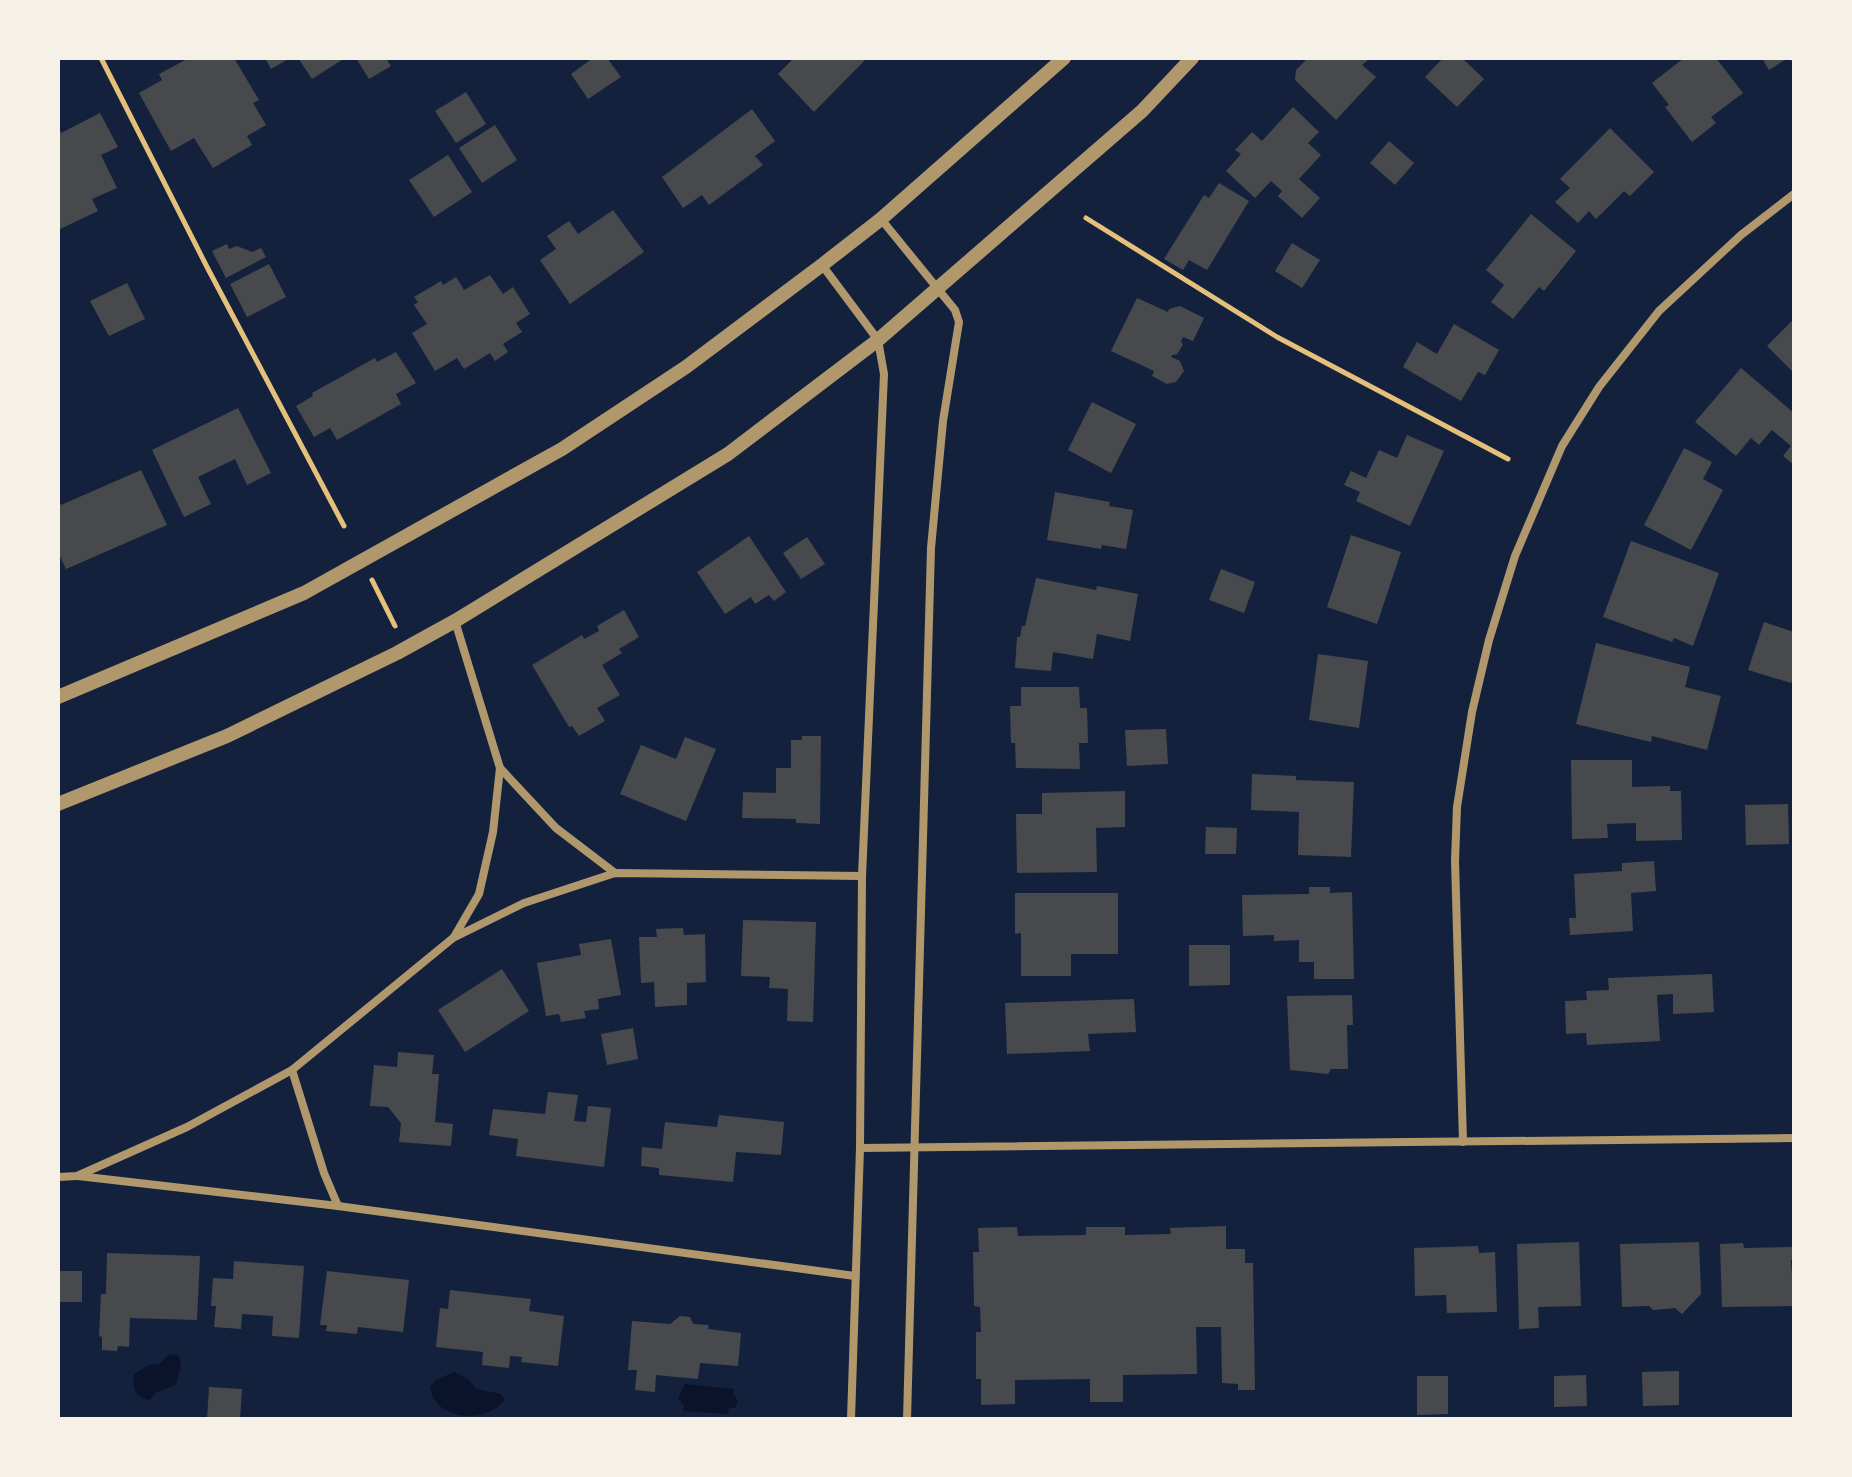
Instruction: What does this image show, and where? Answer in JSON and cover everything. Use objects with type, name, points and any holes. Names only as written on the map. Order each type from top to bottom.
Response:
[{"type":"street","points":[[58,697],[304,593],[562,449],[686,367],[822,265],[881,219],[1064,58]]},
{"type":"street","points":[[58,804],[227,736],[397,653],[455,621],[728,454],[878,340],[1142,111],[1192,58]]},
{"type":"street","points":[[1463,1142],[1455,861],[1457,807],[1472,712],[1515,556],[1562,446],[1599,387],[1659,311],[1741,235],[1794,194]]},
{"type":"street","points":[[881,219],[955,310],[959,322],[943,421],[931,548],[907,1419]]},
{"type":"street","points":[[822,265],[878,340],[884,374],[862,876],[860,1148],[851,1419]]},
{"type":"street","points":[[453,938],[479,894],[493,832],[500,768],[455,621]]},
{"type":"street","points":[[500,768],[556,828],[615,873]]},
{"type":"street","points":[[77,1176],[187,1127],[292,1070],[453,938],[524,903],[615,873],[862,876]]},
{"type":"street","points":[[292,1070],[324,1173],[338,1206]]},
{"type":"street","points":[[860,1148],[1794,1138]]},
{"type":"street","points":[[58,1177],[77,1176],[338,1206],[855,1276]]},
{"type":"path","points":[[101,58],[344,526]]},
{"type":"path","points":[[1086,218],[1277,337],[1508,459]]},
{"type":"path","points":[[370,576],[395,626]]},
{"type":"water","points":[[170,1354],[179,1356],[181,1364],[176,1385],[155,1393],[150,1400],[141,1397],[134,1388],[134,1374],[149,1365],[159,1364]]},
{"type":"water","points":[[454,1372],[469,1380],[476,1389],[501,1394],[505,1399],[487,1413],[463,1416],[451,1413],[441,1407],[430,1387],[436,1380]]},
{"type":"water","points":[[685,1384],[734,1389],[733,1394],[738,1401],[735,1408],[729,1408],[728,1414],[683,1411],[684,1406],[678,1398]]},
{"type":"building","points":[[189,58],[234,58],[259,100],[253,103],[266,125],[247,136],[252,145],[213,168],[194,138],[171,151],[139,93],[162,80],[159,74]]},
{"type":"building","points":[[265,58],[290,58],[271,69]]},
{"type":"building","points":[[298,58],[345,58],[312,79]]},
{"type":"building","points":[[356,58],[386,58],[391,66],[369,79]]},
{"type":"building","points":[[593,58],[607,58],[621,77],[588,99],[571,74]]},
{"type":"building","points":[[794,58],[867,58],[814,112],[778,74]]},
{"type":"building","points":[[1370,58],[1362,65],[1376,77],[1336,120],[1295,80],[1296,70],[1306,60]]},
{"type":"building","points":[[1443,58],[1462,58],[1484,79],[1457,107],[1425,77]]},
{"type":"building","points":[[1684,58],[1716,58],[1743,93],[1711,117],[1716,123],[1692,142],[1665,107],[1669,105],[1652,83]]},
{"type":"building","points":[[1762,58],[1788,58],[1769,70]]},
{"type":"building","points":[[466,92],[486,124],[456,143],[435,111]]},
{"type":"building","points":[[1293,107],[1319,132],[1308,143],[1321,155],[1299,179],[1320,198],[1302,218],[1278,196],[1282,191],[1271,181],[1255,198],[1226,171],[1241,154],[1235,150],[1252,132],[1262,141]]},
{"type":"building","points":[[752,109],[775,141],[755,156],[763,165],[709,205],[702,195],[683,208],[662,177]]},
{"type":"building","points":[[100,113],[118,147],[101,155],[117,188],[92,199],[98,211],[58,230],[58,127],[61,133]]},
{"type":"building","points":[[495,125],[517,160],[482,183],[459,148]]},
{"type":"building","points":[[1610,128],[1654,172],[1630,196],[1624,191],[1596,219],[1589,211],[1578,223],[1555,202],[1570,188],[1560,179]]},
{"type":"building","points":[[1389,141],[1414,163],[1395,185],[1370,163]]},
{"type":"building","points":[[448,155],[472,192],[434,217],[409,180]]},
{"type":"building","points":[[1219,183],[1249,201],[1207,270],[1189,260],[1183,270],[1164,259],[1204,195],[1209,198]]},
{"type":"building","points":[[613,210],[644,252],[570,304],[540,260],[556,249],[547,236],[569,221],[578,234]]},
{"type":"building","points":[[1531,214],[1576,251],[1544,291],[1539,287],[1513,319],[1491,302],[1504,285],[1486,270]]},
{"type":"building","points":[[1292,243],[1320,260],[1302,288],[1275,271]]},
{"type":"building","points":[[227,244],[229,249],[237,246],[252,252],[261,248],[266,257],[226,278],[212,251]]},
{"type":"building","points":[[269,264],[286,297],[247,317],[230,284]]},
{"type":"building","points":[[490,275],[503,294],[513,287],[530,314],[516,323],[522,332],[503,344],[508,352],[495,361],[490,353],[464,369],[457,358],[435,371],[412,333],[427,324],[414,305],[418,302],[414,297],[441,281],[443,285],[456,277],[464,290]]},
{"type":"building","points":[[127,283],[145,319],[109,336],[90,301]]},
{"type":"building","points":[[1137,298],[1168,312],[1180,306],[1204,318],[1193,341],[1183,337],[1183,345],[1171,357],[1180,361],[1184,371],[1176,382],[1167,384],[1152,376],[1154,371],[1111,351]]},
{"type":"building","points":[[1794,319],[1794,373],[1767,346]]},
{"type":"building","points":[[1454,324],[1499,350],[1485,375],[1478,372],[1461,401],[1403,367],[1417,342],[1437,354]]},
{"type":"building","points":[[396,352],[416,383],[396,394],[401,404],[337,440],[330,428],[314,437],[296,406],[313,396],[312,393],[375,358],[377,362]]},
{"type":"building","points":[[1741,368],[1794,413],[1794,465],[1783,456],[1791,446],[1772,430],[1759,445],[1751,438],[1736,456],[1695,422]]},
{"type":"building","points":[[1092,402],[1136,424],[1111,473],[1068,450]]},
{"type":"building","points":[[238,408],[271,473],[247,485],[235,459],[198,477],[211,504],[184,517],[152,450]]},
{"type":"building","points":[[1407,435],[1444,451],[1410,526],[1356,501],[1360,492],[1344,485],[1351,471],[1366,478],[1379,450],[1397,458]]},
{"type":"building","points":[[1684,448],[1712,462],[1703,479],[1723,490],[1691,550],[1644,525]]},
{"type":"building","points":[[141,470],[167,525],[66,569],[58,552],[58,498],[61,505]]},
{"type":"building","points":[[1055,492],[1110,502],[1109,506],[1133,510],[1126,549],[1102,545],[1101,549],[1047,540]]},
{"type":"building","points":[[1351,535],[1401,552],[1377,624],[1327,607]]},
{"type":"building","points":[[749,536],[786,592],[774,601],[769,595],[755,604],[751,597],[725,614],[697,572]]},
{"type":"building","points":[[807,537],[825,564],[801,579],[783,553]]},
{"type":"building","points":[[1631,541],[1719,573],[1693,646],[1674,638],[1672,642],[1603,617]]},
{"type":"building","points":[[1221,569],[1255,582],[1244,613],[1209,600]]},
{"type":"building","points":[[1036,578],[1096,590],[1097,586],[1138,594],[1130,641],[1097,634],[1093,659],[1053,652],[1051,671],[1015,668],[1017,637],[1020,637],[1022,626],[1025,626]]},
{"type":"building","points":[[624,610],[639,637],[619,649],[622,653],[602,665],[620,695],[597,708],[605,721],[579,736],[572,726],[569,727],[532,665],[582,635],[584,639],[599,631],[597,626]]},
{"type":"building","points":[[1764,622],[1794,632],[1794,674],[1791,683],[1748,670]]},
{"type":"building","points":[[1596,643],[1690,667],[1685,687],[1721,696],[1707,750],[1652,736],[1651,742],[1576,724]]},
{"type":"building","points":[[1318,654],[1368,661],[1359,728],[1309,720]]},
{"type":"building","points":[[1021,687],[1079,687],[1080,708],[1087,708],[1088,743],[1079,743],[1080,769],[1016,768],[1015,743],[1011,743],[1010,706],[1021,706]]},
{"type":"building","points":[[1166,729],[1168,764],[1127,766],[1125,730]]},
{"type":"building","points":[[802,736],[821,736],[820,824],[796,823],[796,819],[742,818],[743,792],[776,793],[776,768],[791,768],[791,740],[802,740]]},
{"type":"building","points":[[685,737],[716,749],[686,821],[620,794],[641,745],[676,759]]},
{"type":"building","points":[[1571,760],[1632,760],[1632,787],[1670,786],[1670,791],[1681,791],[1682,840],[1636,841],[1636,823],[1607,824],[1608,838],[1572,839]]},
{"type":"building","points":[[1252,774],[1296,776],[1296,780],[1354,782],[1351,857],[1298,855],[1299,812],[1251,810]]},
{"type":"building","points":[[1125,791],[1125,827],[1096,828],[1097,872],[1017,873],[1016,814],[1042,814],[1042,793]]},
{"type":"building","points":[[1788,804],[1789,844],[1746,845],[1745,805]]},
{"type":"building","points":[[1206,827],[1237,828],[1236,854],[1205,854]]},
{"type":"building","points":[[1654,861],[1656,891],[1631,893],[1633,931],[1570,935],[1569,918],[1576,918],[1574,874],[1622,871],[1622,863]]},
{"type":"building","points":[[1309,887],[1330,887],[1330,893],[1352,892],[1354,979],[1314,979],[1314,962],[1299,962],[1299,940],[1274,941],[1274,935],[1243,936],[1242,895],[1309,894]]},
{"type":"building","points":[[1015,893],[1118,893],[1118,954],[1071,954],[1071,976],[1021,976],[1021,933],[1015,934]]},
{"type":"building","points":[[743,920],[816,922],[813,1022],[787,1021],[788,989],[769,988],[770,977],[741,976]]},
{"type":"building","points":[[683,928],[684,935],[705,934],[706,982],[687,983],[687,1005],[655,1007],[654,982],[641,983],[639,937],[657,937],[656,929]]},
{"type":"building","points":[[611,939],[621,995],[598,999],[599,1009],[584,1011],[586,1018],[561,1022],[559,1014],[546,1016],[537,963],[581,955],[579,944]]},
{"type":"building","points":[[1189,945],[1230,945],[1230,985],[1189,986]]},
{"type":"building","points":[[502,969],[529,1011],[465,1052],[438,1010]]},
{"type":"building","points":[[1712,974],[1714,1012],[1673,1014],[1673,994],[1657,995],[1660,1041],[1587,1045],[1586,1033],[1566,1034],[1565,1001],[1587,1000],[1586,991],[1609,990],[1608,978]]},
{"type":"building","points":[[1352,995],[1353,1025],[1347,1025],[1348,1069],[1331,1069],[1328,1074],[1290,1070],[1287,996]]},
{"type":"building","points":[[1134,999],[1136,1032],[1088,1034],[1090,1051],[1007,1054],[1005,1003]]},
{"type":"building","points":[[633,1028],[638,1059],[607,1065],[601,1034]]},
{"type":"building","points":[[398,1052],[434,1055],[432,1074],[439,1074],[435,1122],[453,1124],[451,1146],[399,1142],[401,1123],[388,1107],[370,1106],[374,1065],[397,1067]]},
{"type":"building","points":[[548,1092],[578,1095],[574,1121],[586,1122],[588,1106],[611,1108],[604,1167],[516,1156],[518,1139],[489,1135],[493,1109],[545,1114]]},
{"type":"building","points":[[719,1115],[784,1122],[781,1155],[736,1152],[733,1182],[659,1175],[659,1168],[641,1166],[642,1147],[662,1149],[665,1122],[717,1127]]},
{"type":"building","points":[[1226,1226],[1226,1249],[1245,1249],[1245,1263],[1253,1263],[1255,1390],[1238,1390],[1238,1384],[1222,1383],[1221,1327],[1196,1327],[1197,1374],[1123,1375],[1123,1402],[1090,1402],[1090,1379],[1015,1380],[1015,1404],[981,1405],[981,1379],[976,1379],[976,1332],[981,1332],[980,1307],[974,1306],[973,1252],[979,1252],[978,1228],[1017,1227],[1018,1236],[1086,1235],[1086,1227],[1125,1227],[1125,1235],[1171,1234],[1170,1228]]},
{"type":"building","points":[[1579,1242],[1581,1306],[1538,1307],[1539,1328],[1519,1329],[1517,1244]]},
{"type":"building","points":[[1699,1242],[1701,1294],[1682,1314],[1675,1308],[1653,1310],[1649,1306],[1622,1307],[1620,1244]]},
{"type":"building","points":[[1743,1243],[1744,1248],[1794,1247],[1794,1260],[1791,1260],[1794,1306],[1722,1307],[1720,1244]]},
{"type":"building","points":[[1478,1246],[1479,1253],[1495,1252],[1497,1312],[1447,1313],[1446,1295],[1415,1296],[1414,1248]]},
{"type":"building","points":[[107,1253],[200,1256],[197,1320],[130,1318],[129,1347],[118,1346],[117,1351],[102,1350],[102,1337],[99,1336],[101,1294],[106,1294]]},
{"type":"building","points":[[234,1261],[304,1266],[299,1338],[272,1336],[273,1316],[242,1314],[241,1329],[214,1327],[216,1306],[211,1306],[213,1278],[233,1279]]},
{"type":"building","points":[[58,1271],[82,1271],[82,1302],[58,1302]]},
{"type":"building","points":[[327,1271],[409,1280],[403,1332],[358,1327],[357,1334],[326,1331],[327,1325],[320,1325]]},
{"type":"building","points":[[450,1290],[531,1299],[529,1311],[564,1316],[558,1366],[521,1362],[522,1357],[510,1356],[509,1368],[482,1365],[483,1352],[436,1347],[440,1308],[448,1309]]},
{"type":"building","points":[[680,1316],[690,1317],[693,1324],[709,1325],[708,1329],[741,1333],[738,1366],[700,1363],[698,1379],[656,1375],[655,1392],[635,1390],[637,1370],[628,1370],[632,1321],[670,1324]]},
{"type":"building","points":[[1679,1371],[1679,1405],[1643,1406],[1642,1372]]},
{"type":"building","points":[[1586,1375],[1587,1406],[1554,1407],[1554,1376]]},
{"type":"building","points":[[1417,1376],[1448,1376],[1448,1414],[1417,1415]]},
{"type":"building","points":[[209,1387],[242,1389],[240,1419],[207,1419]]}]
